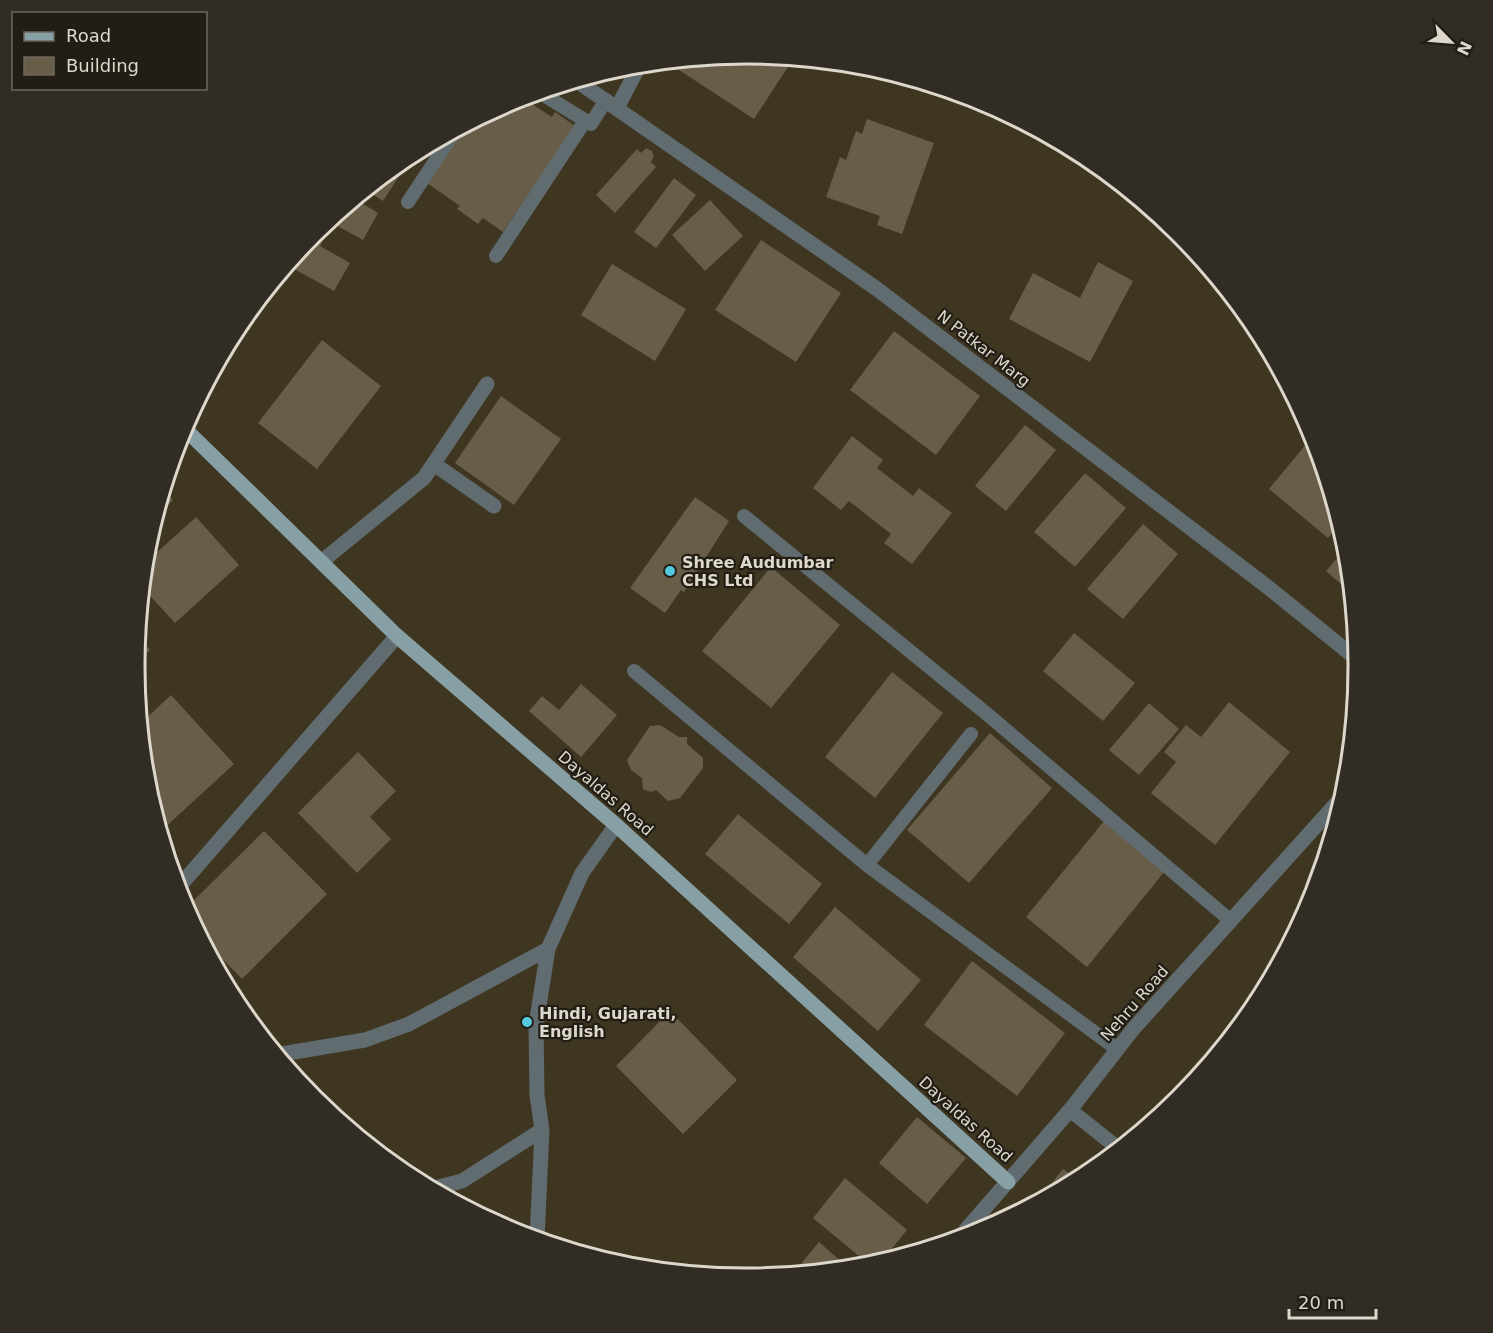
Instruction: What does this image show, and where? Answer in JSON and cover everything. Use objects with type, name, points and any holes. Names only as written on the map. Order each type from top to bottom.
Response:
[{"type":"main road","name":"Dayaldas Road","points":[[190,435],[397,636],[616,825],[1008,1182]]},
{"type":"street","points":[[612,104],[632,76]]},
{"type":"street","name":"N Patkar Marg","points":[[586,87],[877,288],[1269,588],[1348,652]]},
{"type":"street","points":[[321,562],[424,478],[488,384]]},
{"type":"street","points":[[434,464],[494,506]]},
{"type":"street","points":[[184,881],[397,636]]},
{"type":"street","name":"Nehru Road","points":[[970,1226],[1070,1110],[1117,1049],[1331,810]]},
{"type":"street","points":[[537,1231],[542,1130],[537,1095],[536,1025],[548,949],[582,873],[616,825]]},
{"type":"street","points":[[286,1053],[365,1040],[409,1024],[548,949]]},
{"type":"street","points":[[1070,1110],[1113,1144]]},
{"type":"street","points":[[442,1186],[462,1181],[542,1130]]},
{"type":"lane","points":[[548,98],[591,124],[612,104]]},
{"type":"lane","points":[[496,256],[585,120]]},
{"type":"lane","points":[[408,202],[446,145]]},
{"type":"lane","points":[[744,516],[987,714],[1232,921]]},
{"type":"lane","points":[[634,671],[867,865],[1117,1049]]},
{"type":"lane","points":[[867,865],[970,734]]},
{"type":"building","points":[[746,64],[788,66],[754,119],[679,70]]},
{"type":"building","points":[[532,104],[552,117],[555,112],[575,126],[503,232],[483,218],[478,224],[457,209],[460,206],[427,183],[457,139],[516,110]]},
{"type":"building","points":[[867,119],[934,143],[902,234],[877,225],[880,216],[826,197],[840,157],[846,160],[856,131],[862,134]]},
{"type":"building","points":[[646,148],[652,151],[654,156],[651,162],[656,167],[615,213],[596,195],[637,149],[641,153]]},
{"type":"building","points":[[399,176],[399,176],[383,201],[373,195]]},
{"type":"building","points":[[674,178],[696,195],[656,248],[634,232]]},
{"type":"building","points":[[710,200],[743,236],[705,271],[672,235]]},
{"type":"building","points":[[363,204],[378,213],[363,240],[337,226]]},
{"type":"building","points":[[324,238],[320,246],[350,263],[334,291],[295,269]]},
{"type":"building","points":[[761,240],[841,293],[796,362],[715,310]]},
{"type":"building","points":[[1098,262],[1133,281],[1090,362],[1009,319],[1033,273],[1080,298]]},
{"type":"building","points":[[612,264],[686,309],[655,361],[581,315]]},
{"type":"building","points":[[894,331],[980,396],[936,455],[850,390]]},
{"type":"building","points":[[322,340],[381,386],[317,469],[258,423]]},
{"type":"building","points":[[501,396],[561,439],[514,505],[455,463]]},
{"type":"building","points":[[1025,425],[1056,450],[1006,511],[975,486]]},
{"type":"building","points":[[852,436],[883,460],[877,468],[913,496],[919,488],[952,513],[912,564],[884,543],[891,534],[849,501],[841,510],[813,488]]},
{"type":"building","points":[[1306,444],[1317,473],[1333,532],[1328,538],[1269,489]]},
{"type":"building","points":[[1085,473],[1126,508],[1075,567],[1034,532]]},
{"type":"building","points":[[169,496],[173,500],[166,507]]},
{"type":"building","name":"Shree Audumbar CHS Ltd","points":[[695,497],[729,521],[684,592],[681,590],[665,613],[630,588]]},
{"type":"building","points":[[196,517],[239,565],[175,623],[149,595],[155,554]]},
{"type":"building","points":[[1143,524],[1178,554],[1123,619],[1087,589]]},
{"type":"building","points":[[1338,557],[1343,586],[1326,571]]},
{"type":"building","points":[[771,567],[840,625],[771,708],[702,651]]},
{"type":"building","points":[[1074,633],[1135,683],[1103,721],[1043,671]]},
{"type":"building","points":[[892,672],[943,713],[875,798],[825,757]]},
{"type":"building","points":[[581,684],[617,715],[581,757],[529,711],[542,696],[559,710]]},
{"type":"building","points":[[171,695],[234,764],[166,826],[156,784],[147,717]]},
{"type":"building","points":[[1229,702],[1290,752],[1215,845],[1151,793],[1176,762],[1164,752],[1186,725],[1201,737]]},
{"type":"building","points":[[1149,703],[1179,729],[1139,775],[1109,750]]},
{"type":"building","points":[[660,725],[679,737],[687,737],[687,744],[703,758],[703,768],[680,798],[668,801],[656,790],[651,792],[643,789],[642,778],[631,770],[627,760],[650,726]]},
{"type":"building","points":[[990,733],[1052,788],[969,883],[907,830]]},
{"type":"building","points":[[358,752],[396,791],[370,817],[391,839],[357,873],[298,813]]},
{"type":"building","points":[[738,814],[822,884],[789,924],[705,854]]},
{"type":"building","points":[[1104,821],[1165,871],[1087,967],[1026,917]]},
{"type":"building","points":[[264,831],[327,894],[242,979],[219,955],[192,902]]},
{"type":"building","points":[[835,907],[921,980],[878,1031],[793,957]]},
{"type":"building","points":[[972,961],[1065,1033],[1017,1096],[924,1025]]},
{"type":"building","points":[[670,1011],[737,1080],[683,1134],[616,1066]]},
{"type":"building","points":[[917,1117],[966,1158],[927,1204],[879,1163]]},
{"type":"building","points":[[1063,1169],[1070,1174],[1049,1187]]},
{"type":"building","points":[[845,1178],[907,1230],[890,1251],[861,1258],[813,1218]]},
{"type":"building","points":[[819,1242],[840,1261],[825,1263],[799,1266]]},
{"type":"place","name":"Shree Audumbar CHS Ltd","points":[[670,571]]},
{"type":"place","name":"Hindi, Gujarati, English","points":[[527,1022]]}]
